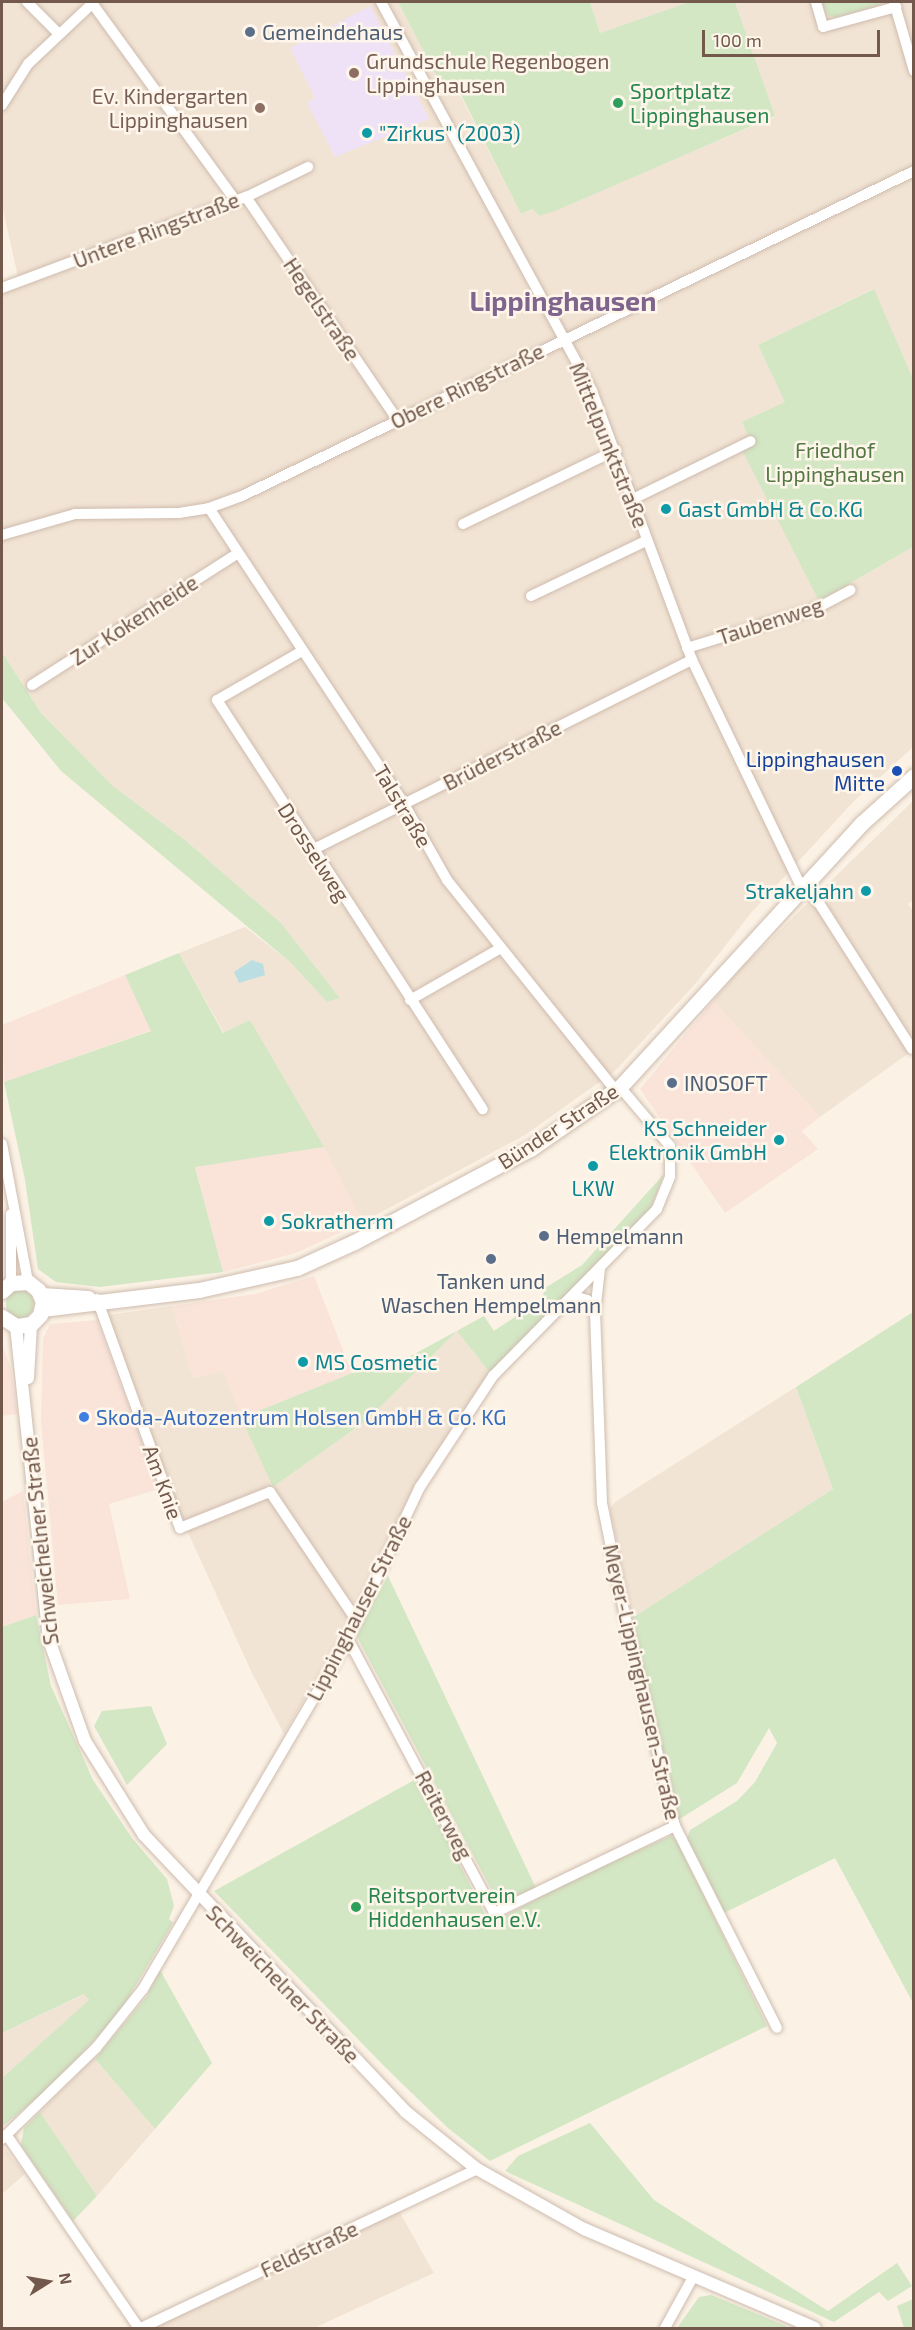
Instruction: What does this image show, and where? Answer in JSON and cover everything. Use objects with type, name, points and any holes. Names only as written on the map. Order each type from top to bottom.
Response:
[{"type":"main road","name":"Bünder Straße","points":[[42,1302],[199,1290],[297,1268],[354,1242],[530,1149],[618,1089],[862,823],[914,776]]},
{"type":"main road","points":[[2,1317],[23,1325],[42,1302],[28,1282],[6,1287]]},
{"type":"street","points":[[27,2],[57,32]]},
{"type":"street","points":[[2,105],[28,64],[57,32],[93,2]]},
{"type":"street","name":"Hegelstraße","points":[[93,2],[241,199],[398,421]]},
{"type":"street","name":"Mittelpunktstraße","points":[[381,2],[592,391],[616,450],[646,541],[692,660],[803,887],[819,903],[912,1049]]},
{"type":"street","points":[[816,2],[824,27],[895,4],[914,71]]},
{"type":"street","name":"Untere Ringstraße","points":[[2,288],[241,199],[308,167]]},
{"type":"street","name":"Obere Ringstraße","points":[[2,535],[75,514],[209,508],[398,421],[564,338],[914,171]]},
{"type":"street","points":[[633,499],[751,441]]},
{"type":"street","points":[[463,524],[616,450]]},
{"type":"street","name":"Talstraße","points":[[209,508],[237,554],[404,804],[447,880],[499,949],[618,1089]]},
{"type":"street","name":"Mittelpunktstraße","points":[[531,596],[646,541]]},
{"type":"street","name":"Zur Kokenheide","points":[[32,685],[237,554]]},
{"type":"street","name":"Taubenweg","points":[[687,648],[817,608],[851,591]]},
{"type":"street","name":"Drosselweg","points":[[302,651],[217,700],[312,850],[483,1109]]},
{"type":"street","name":"Brüderstraße","points":[[312,850],[692,660]]},
{"type":"street","points":[[410,1000],[499,949]]},
{"type":"street","name":"Lippinghauser Straße","points":[[5,2138],[121,2020],[348,1639],[420,1487],[453,1434],[494,1376],[657,1209],[664,1195],[671,1162],[666,1137],[618,1089]]},
{"type":"street","points":[[2,1144],[28,1282]]},
{"type":"street","points":[[6,1287],[11,1192]]},
{"type":"street","name":"Meyer-Lippinghausen-Straße","points":[[600,1269],[595,1312],[602,1503],[675,1826],[777,2028]]},
{"type":"street","points":[[573,1296],[587,1300],[595,1312]]},
{"type":"street","name":"Am Knie","points":[[97,1299],[180,1528],[270,1492],[357,1621]]},
{"type":"street","name":"Schweichelner Straße","points":[[23,1325],[27,1421],[43,1606],[58,1674],[85,1741],[116,1794],[144,1835],[197,1895],[406,2112],[477,2169],[584,2229],[815,2328]]},
{"type":"street","name":"Reiterweg","points":[[348,1639],[495,1912],[675,1826]]},
{"type":"street","points":[[5,2138],[140,2328]]},
{"type":"street","name":"Feldstraße","points":[[140,2328],[477,2169]]},
{"type":"street","points":[[665,2328],[693,2277]]},
{"type":"shaded area","points":[[2,2],[398,2],[447,95],[457,89],[521,214],[534,209],[539,216],[775,117],[735,2],[913,2],[913,379],[873,289],[758,345],[786,402],[753,445],[819,601],[913,547],[913,747],[853,802],[751,913],[696,983],[615,1071],[525,1135],[363,1222],[250,1020],[224,1033],[179,953],[245,927],[290,962],[327,1002],[340,998],[281,923],[185,840],[113,786],[41,713],[2,652],[2,292],[18,277],[2,205]]},
{"type":"shaded area","points":[[590,2],[689,2],[600,33]]},
{"type":"shaded area","name":"Grundschule Regenbogen Lippinghausen","points":[[370,6],[429,119],[335,157],[307,103],[315,98],[290,48]]},
{"type":"shaded area","points":[[913,801],[913,900],[908,904],[914,912],[914,1033],[907,1037],[913,1050],[820,1117],[713,1001],[739,970]]},
{"type":"shaded area","points":[[125,975],[152,1030],[4,1082],[2,1025]]},
{"type":"shaded area","points":[[713,1001],[820,1117],[802,1131],[818,1149],[725,1213],[640,1089]]},
{"type":"shaded area","points":[[324,1147],[363,1222],[296,1253],[223,1272],[195,1166]]},
{"type":"shaded area","points":[[314,1276],[352,1373],[241,1418],[223,1371],[193,1378],[172,1306],[255,1294]]},
{"type":"shaded area","points":[[172,1306],[193,1378],[223,1371],[273,1487],[367,1420],[457,1331],[490,1373],[416,1482],[347,1625],[284,1734],[252,1673],[180,1515],[108,1315]]},
{"type":"shaded area","points":[[97,1320],[159,1489],[109,1504],[130,1599],[58,1605],[41,1421],[43,1339],[50,1324]]},
{"type":"shaded area","points":[[2,1345],[11,1368],[17,1414],[2,1416]]},
{"type":"shaded area","points":[[796,1387],[833,1489],[632,1618],[610,1509],[615,1502]]},
{"type":"shaded area","points":[[23,1491],[36,1615],[2,1627],[2,1502]]},
{"type":"shaded area","points":[[85,1994],[89,2001],[2,2078],[2,2033]]},
{"type":"shaded area","points":[[94,2058],[155,2129],[97,2196],[40,2112]]},
{"type":"shaded area","points":[[2,2145],[25,2174],[2,2194]]},
{"type":"shaded area","points":[[399,2211],[434,2273],[314,2328],[129,2328]]},
{"type":"green space","name":"Sportplatz Lippinghausen","points":[[398,2],[590,2],[600,33],[689,2],[735,2],[775,116],[555,211],[539,216],[533,209],[521,214],[458,89],[447,96]]},
{"type":"green space","points":[[821,2],[887,2],[836,18],[827,15]]},
{"type":"green space","name":"Friedhof Lippinghausen","points":[[874,289],[913,379],[913,547],[819,601],[742,450],[753,445],[742,422],[785,402],[758,345]]},
{"type":"green space","points":[[2,652],[41,713],[113,786],[185,840],[281,923],[340,998],[327,1002],[290,962],[61,771],[2,698]]},
{"type":"green space","points":[[179,953],[223,1033],[250,1020],[324,1147],[195,1167],[223,1272],[100,1287],[56,1282],[38,1269],[25,1180],[4,1082],[151,1031],[125,975]]},
{"type":"green space","points":[[664,1174],[650,1210],[490,1373],[457,1331],[367,1420],[273,1487],[241,1418],[352,1373],[398,1363],[484,1316],[494,1331],[542,1299],[545,1288],[582,1265]]},
{"type":"green space","points":[[20,1290],[30,1294],[34,1304],[30,1314],[20,1318],[10,1314],[6,1304],[10,1294]]},
{"type":"green space","points":[[913,1312],[913,2003],[835,1858],[724,1913],[687,1839],[690,1830],[737,1801],[755,1782],[777,1743],[769,1728],[737,1783],[678,1820],[632,1618],[833,1489],[796,1387]]},
{"type":"green space","points":[[388,1576],[536,1888],[510,1900],[496,1898],[356,1635]]},
{"type":"green space","points":[[36,1615],[51,1686],[93,1780],[132,1838],[167,1879],[174,1906],[169,1919],[173,1923],[118,2015],[48,2089],[2,2127],[2,2078],[89,2000],[84,1994],[2,2033],[2,1627]]},
{"type":"green space","points":[[151,1706],[167,1744],[127,1785],[94,1726],[102,1711]]},
{"type":"green space","points":[[416,1779],[490,1924],[572,1880],[671,1836],[676,1839],[767,2026],[490,2161],[449,2129],[385,2067],[214,1891]]},
{"type":"green space","points":[[160,1970],[212,2063],[155,2129],[95,2059],[147,1996]]},
{"type":"green space","points":[[40,2112],[97,2196],[73,2221],[21,2145],[24,2128]]},
{"type":"green space","points":[[590,2123],[654,2200],[828,2311],[897,2263],[912,2286],[888,2301],[879,2292],[834,2322],[505,2171],[518,2156]]},
{"type":"green space","points":[[711,2295],[791,2328],[677,2328],[699,2297]]},
{"type":"green space","points":[[913,2299],[913,2328],[904,2328],[897,2306]]},
{"type":"water","points":[[252,960],[263,964],[265,975],[239,983],[234,972]]},
{"type":"place","name":"Gemeindehaus","points":[[250,32]]},
{"type":"place","name":"Grundschule Regenbogen Lippinghausen","points":[[354,73]]},
{"type":"place","name":"Sportplatz Lippinghausen","points":[[618,103]]},
{"type":"place","name":"Ev. Kindergarten Lippinghausen","points":[[260,108]]},
{"type":"place","name":"\"Zirkus\" (2003)","points":[[367,133]]},
{"type":"place","name":"Gast GmbH & Co.KG","points":[[666,509]]},
{"type":"place","name":"Lippinghausen Mitte","points":[[897,771]]},
{"type":"place","name":"Strakeljahn","points":[[866,891]]},
{"type":"place","name":"INOSOFT","points":[[672,1083]]},
{"type":"place","name":"KS Schneider Elektronik GmbH","points":[[779,1140]]},
{"type":"place","name":"LKW","points":[[593,1166]]},
{"type":"place","name":"Sokratherm","points":[[269,1221]]},
{"type":"place","name":"Hempelmann","points":[[544,1236]]},
{"type":"place","name":"Tanken und Waschen Hempelmann","points":[[491,1259]]},
{"type":"place","name":"MS Cosmetic","points":[[303,1362]]},
{"type":"place","name":"Skoda-Autozentrum Holsen GmbH & Co. KG","points":[[84,1417]]},
{"type":"place","name":"Reitsportverein Hiddenhausen e.V.","points":[[356,1907]]},
{"type":"district","name":"Lippinghausen","points":[[563,301]]}]
